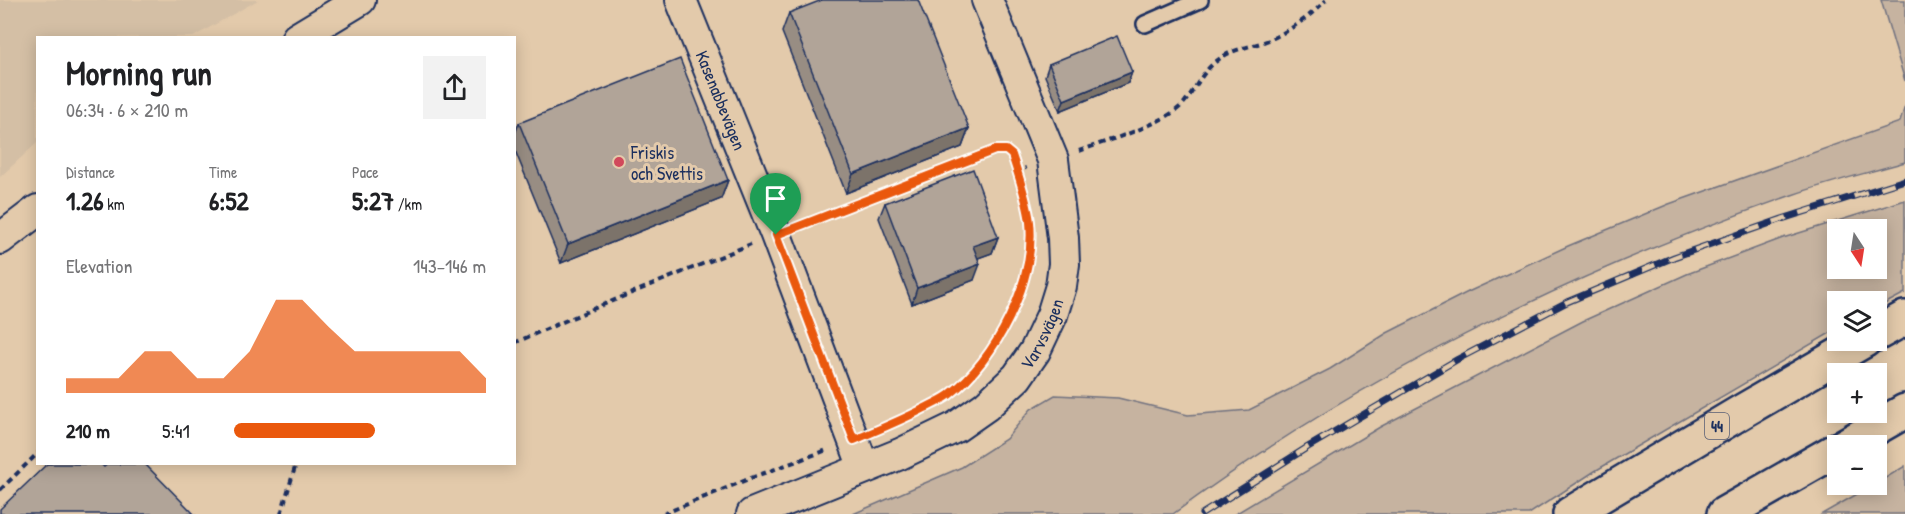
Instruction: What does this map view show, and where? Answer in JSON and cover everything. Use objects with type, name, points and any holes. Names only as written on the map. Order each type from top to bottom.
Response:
[{"type":"highway","points":[[1887,328],[1905,318]]},
{"type":"highway","name":"44","points":[[1570,514],[1846,351]]},
{"type":"highway","points":[[1863,435],[1905,411]]},
{"type":"highway","points":[[1724,514],[1827,455]]},
{"type":"street","points":[[300,36],[360,0]]},
{"type":"street","name":"Kasenabbevägen","points":[[681,0],[776,235],[864,468]]},
{"type":"street","name":"Varvsvägen","points":[[752,514],[900,454],[956,427],[986,406],[1017,376],[1035,351],[1055,305],[1064,264],[1053,160],[987,0]]},
{"type":"street","points":[[0,239],[36,212]]},
{"type":"lane","points":[[1145,24],[1200,0]]},
{"type":"path","points":[[1017,171],[1053,160],[1167,117],[1183,104],[1217,60],[1234,51],[1271,39],[1304,18],[1326,0]]},
{"type":"path","points":[[516,342],[588,310],[776,235],[995,150],[1006,150],[1012,155],[1030,224],[1026,274],[1014,306],[991,351],[971,375],[948,396]]},
{"type":"path","points":[[663,514],[756,476],[854,440]]},
{"type":"path","points":[[0,490],[36,455]]},
{"type":"path","points":[[281,514],[296,465]]},
{"type":"shaded area","points":[[0,0],[258,0],[195,36],[36,36],[36,144],[0,177]]},
{"type":"shaded area","points":[[1881,0],[1905,0],[1905,81]]},
{"type":"shaded area","points":[[1905,106],[1905,162],[1806,190],[1710,225],[1549,293],[1394,373],[1318,417],[1173,514],[853,514],[962,467],[1006,439],[1031,409],[1055,395],[1118,398],[1188,415],[1249,410],[1330,369],[1387,333],[1468,292],[1568,246],[1669,204],[1900,122]]},
{"type":"shaded area","points":[[1905,200],[1905,293],[1887,303],[1887,291],[1827,291],[1827,335],[1595,471],[1529,514],[1235,514],[1380,427],[1583,321],[1687,274],[1783,238],[1827,224],[1827,279],[1887,279],[1887,219],[1844,219]]},
{"type":"shaded area","points":[[1905,466],[1905,514],[1822,514],[1855,495],[1887,495],[1887,477]]},
{"type":"building","points":[[822,0],[918,0],[969,128],[853,174],[789,13]]},
{"type":"building","points":[[1117,36],[1132,72],[1064,100],[1049,64]]},
{"type":"building","points":[[680,59],[728,180],[568,244],[519,123]]},
{"type":"building","points":[[973,169],[998,237],[973,246],[980,264],[917,288],[885,203]]},
{"type":"building","points":[[46,465],[102,465],[104,467],[107,465],[146,465],[194,514],[0,514],[0,509]]},
{"type":"railway","points":[[1202,514],[1308,447],[1458,359],[1567,302],[1674,257],[1782,219],[1905,180]]},
{"type":"place","name":"Friskis och Svettis","points":[[619,162]]},
{"type":"route","points":[[995,150],[1006,150],[1012,155],[1030,224],[1026,274],[1014,306],[991,351],[971,375],[948,396],[884,428],[854,440],[776,235],[995,150]]}]
